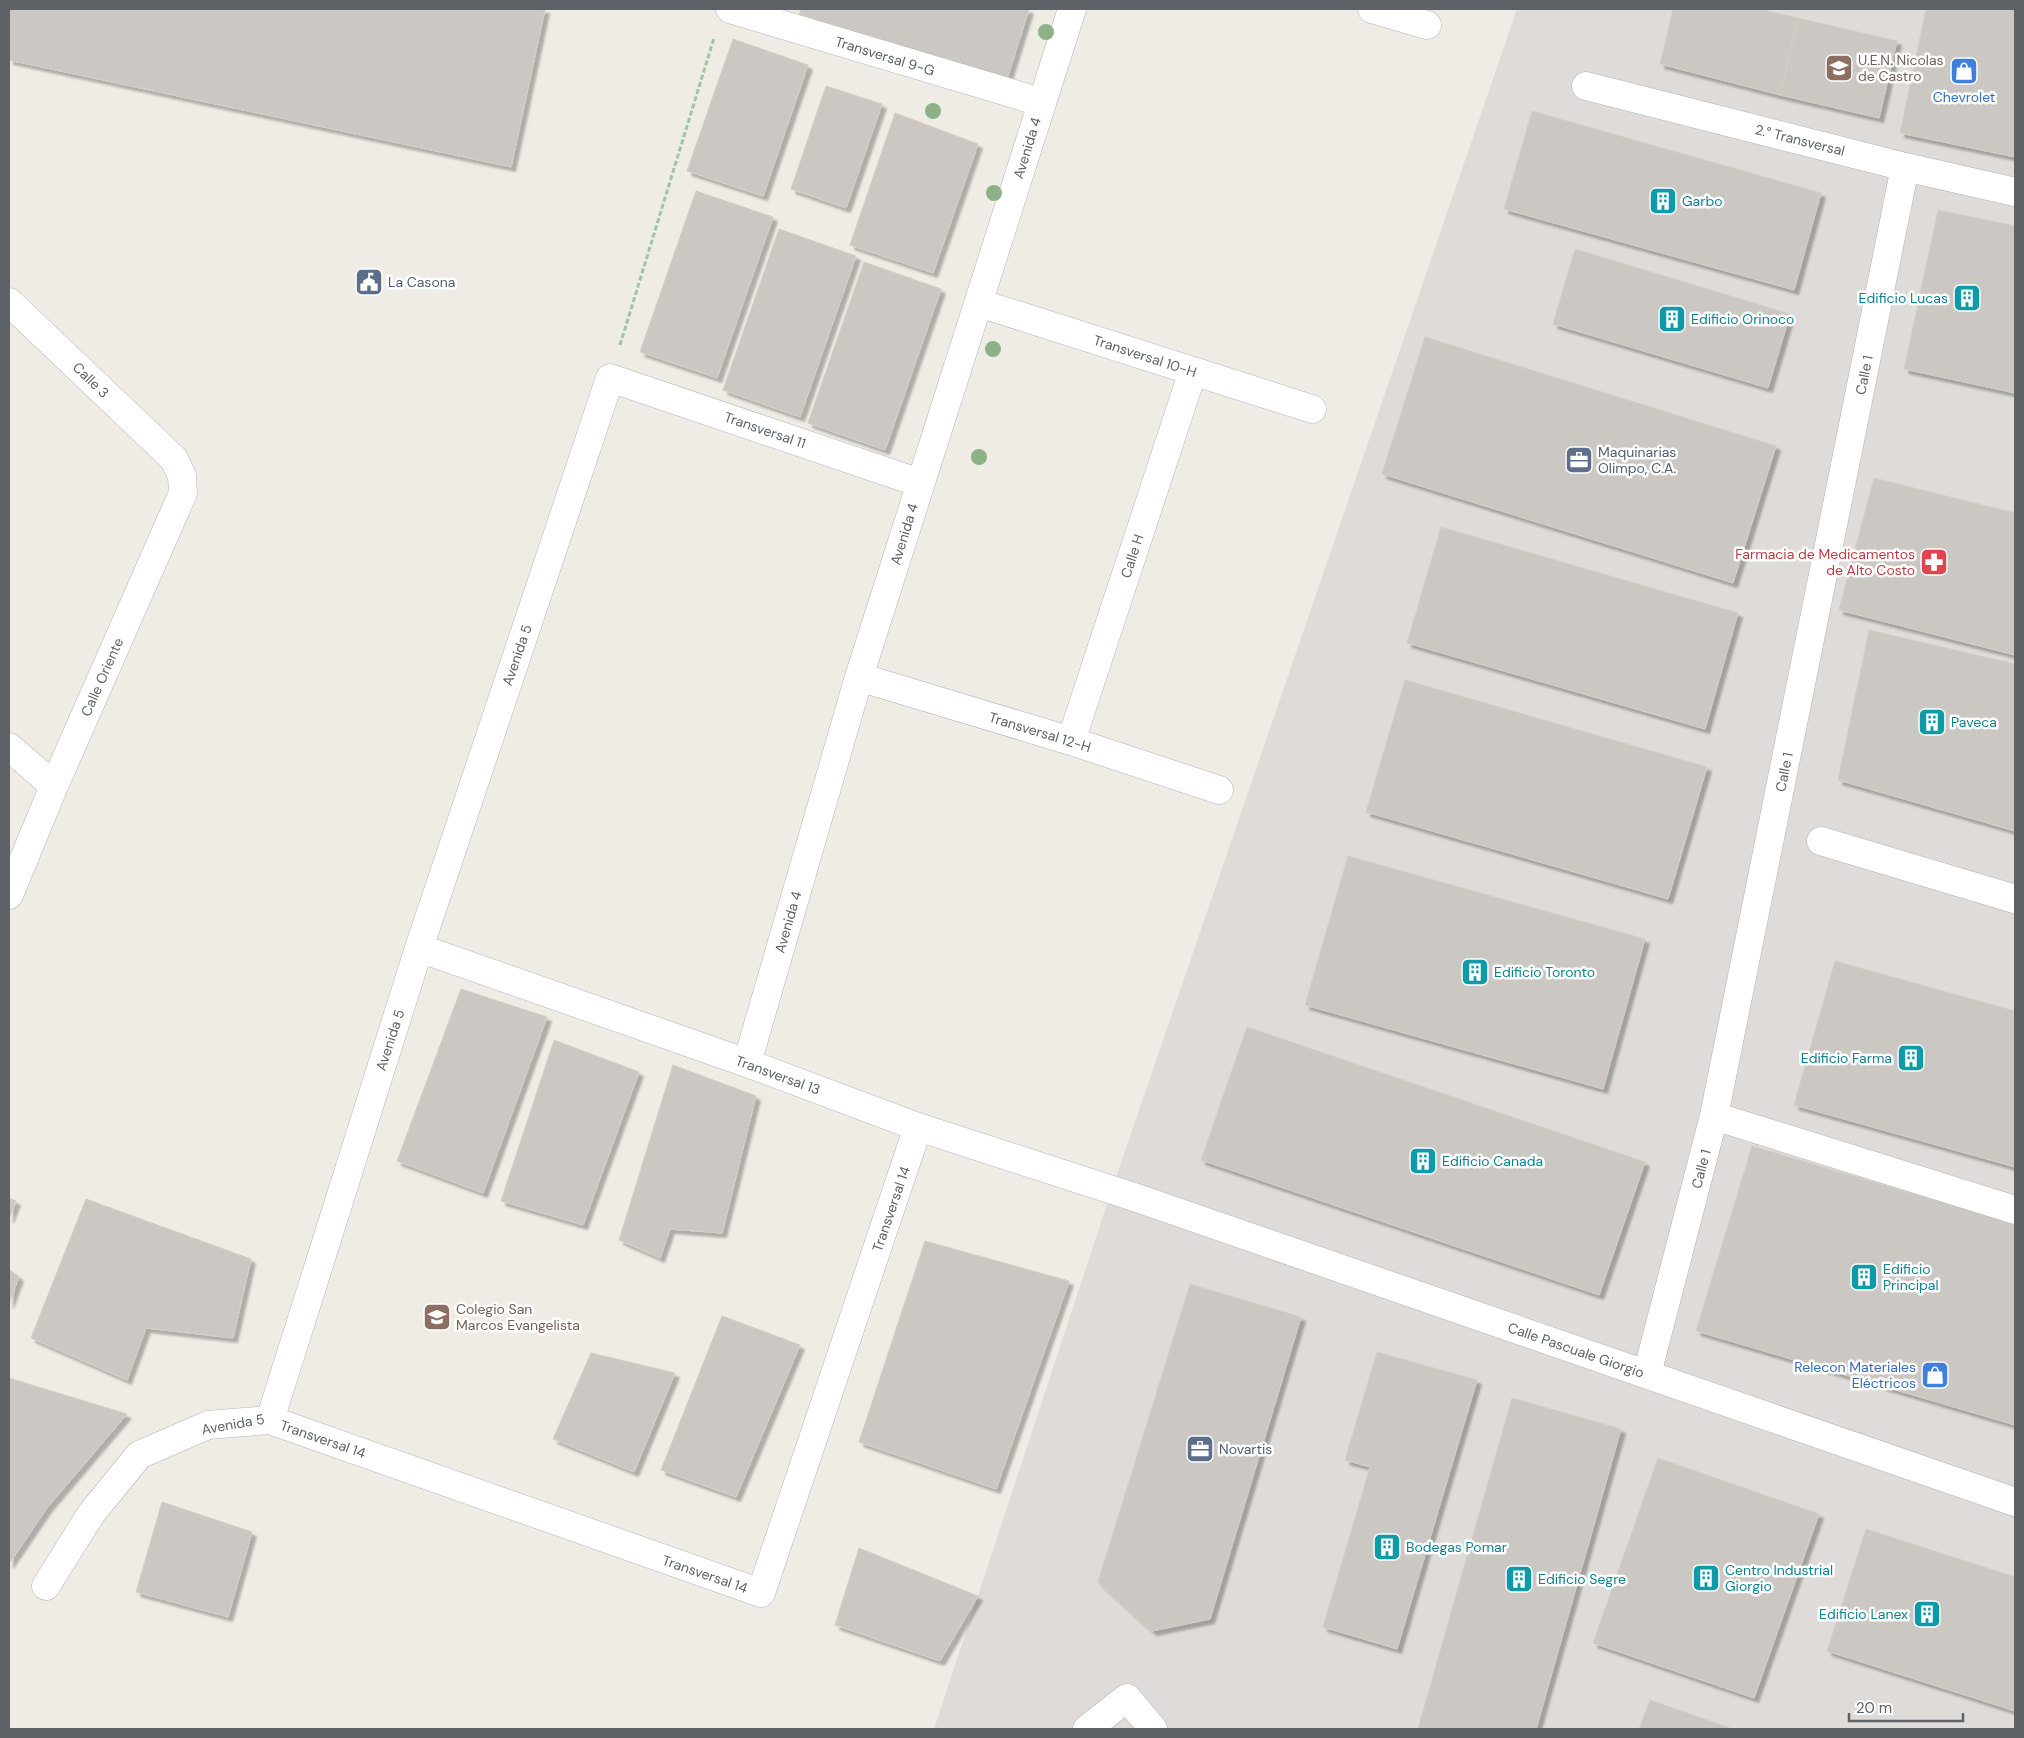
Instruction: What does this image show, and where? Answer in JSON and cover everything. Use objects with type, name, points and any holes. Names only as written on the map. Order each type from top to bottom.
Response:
[{"type":"street","name":"Transversal 9-G","points":[[730,9],[1041,102]]},
{"type":"street","name":"Avenida 4","points":[[747,1063],[859,677],[1072,9]]},
{"type":"street","points":[[1372,9],[1427,25]]},
{"type":"street","name":"2.° Transversal","points":[[1586,86],[1905,167],[2015,192]]},
{"type":"street","name":"Calle 1","points":[[1647,1374],[1714,1116],[1905,167]]},
{"type":"street","name":"Calle 3","points":[[9,302],[174,459]]},
{"type":"street","name":"Transversal 10-H","points":[[979,303],[1312,409]]},
{"type":"street","name":"Calle H","points":[[1072,741],[1193,371]]},
{"type":"street","name":"Transversal 11","points":[[610,378],[920,483]]},
{"type":"street","name":"Avenida 5","points":[[46,1586],[91,1514],[139,1455],[208,1425],[270,1420],[419,948],[610,378]]},
{"type":"street","name":"Calle Oriente","points":[[9,895],[54,786],[183,493],[182,476],[174,459]]},
{"type":"street","name":"Transversal 12-H","points":[[859,677],[1072,741],[1220,790]]},
{"type":"street","points":[[9,747],[54,786]]},
{"type":"street","points":[[1822,841],[2015,899]]},
{"type":"street","name":"Transversal 13","points":[[419,948],[747,1063],[918,1127],[1137,1198]]},
{"type":"street","points":[[1714,1116],[2015,1210]]},
{"type":"street","name":"Transversal 14","points":[[270,1420],[760,1594],[918,1127]]},
{"type":"street","name":"Calle Pascuale Giorgio","points":[[1137,1198],[2015,1502]]},
{"type":"street","points":[[1088,1729],[1127,1698],[1153,1729]]},
{"type":"path","points":[[610,378],[714,37]]},
{"type":"shaded area","points":[[1517,9],[2015,9],[2015,1729],[934,1729],[1114,1183]]},
{"type":"building","points":[[9,9],[545,9],[511,167],[9,60]]},
{"type":"building","points":[[801,9],[1029,9],[1007,79],[799,14]]},
{"type":"building","points":[[1673,9],[1760,9],[1798,18],[1780,95],[1660,64]]},
{"type":"building","name":"Chevrolet","points":[[1926,9],[2015,9],[2015,157],[1900,133]]},
{"type":"building","name":"U.E.N. Nicolas de Castro","points":[[1798,18],[1897,41],[1879,118],[1780,95]]},
{"type":"building","points":[[733,39],[808,65],[763,196],[687,171]]},
{"type":"building","points":[[826,86],[882,104],[846,208],[791,189]]},
{"type":"building","name":"Garbo","points":[[1532,111],[1821,193],[1794,290],[1504,209]]},
{"type":"building","points":[[895,113],[978,144],[933,273],[850,245]]},
{"type":"building","points":[[696,191],[773,217],[717,378],[640,352]]},
{"type":"building","name":"Edificio Lucas","points":[[1938,210],[2015,226],[2015,393],[1904,369]]},
{"type":"building","points":[[779,229],[856,256],[800,417],[723,390]]},
{"type":"building","name":"Edificio Orinoco","points":[[1575,249],[1790,314],[1768,388],[1553,324]]},
{"type":"building","points":[[864,262],[941,289],[885,450],[808,423]]},
{"type":"building","name":"Maquinarias Olimpo, C.A.","points":[[1425,337],[1776,446],[1733,583],[1382,474]]},
{"type":"building","name":"Farmacia de Medicamentos de Alto Costo","points":[[1874,478],[2015,513],[2015,655],[1839,610]]},
{"type":"building","points":[[1441,527],[1738,613],[1705,729],[1407,643]]},
{"type":"building","name":"Paveca","points":[[1869,630],[2015,664],[2015,831],[1838,780]]},
{"type":"building","points":[[1405,680],[1707,767],[1668,899],[1366,812]]},
{"type":"building","name":"Edificio Toronto","points":[[1348,856],[1645,939],[1603,1089],[1305,1005]]},
{"type":"building","name":"Edificio Farma","points":[[1835,961],[2015,1011],[2015,1167],[1794,1105]]},
{"type":"building","points":[[461,989],[547,1017],[483,1193],[397,1161]]},
{"type":"building","name":"Edificio Canada","points":[[1247,1027],[1645,1162],[1599,1295],[1201,1160]]},
{"type":"building","points":[[554,1040],[639,1072],[583,1225],[501,1201]]},
{"type":"building","points":[[673,1065],[756,1096],[722,1233],[670,1229],[660,1258],[619,1240]]},
{"type":"building","name":"Edificio Principal","points":[[1752,1146],[2015,1224],[2015,1425],[1696,1331]]},
{"type":"building","points":[[9,1198],[16,1201],[9,1219]]},
{"type":"building","points":[[86,1199],[251,1259],[233,1338],[146,1328],[127,1380],[31,1338]]},
{"type":"building","points":[[925,1241],[1069,1281],[996,1489],[859,1442]]},
{"type":"building","points":[[9,1269],[19,1277],[9,1304]]},
{"type":"building","name":"Novartis","points":[[1190,1284],[1301,1317],[1210,1619],[1152,1631],[1098,1582]]},
{"type":"building","points":[[722,1316],[800,1345],[736,1497],[661,1470]]},
{"type":"building","name":"Bodegas Pomar","points":[[1377,1352],[1477,1380],[1397,1649],[1323,1627],[1370,1467],[1345,1460]]},
{"type":"building","points":[[591,1353],[675,1373],[634,1472],[553,1439]]},
{"type":"building","points":[[9,1378],[127,1414],[47,1508],[9,1564]]},
{"type":"building","name":"Edificio Segre","points":[[1512,1398],[1621,1429],[1536,1729],[1418,1729]]},
{"type":"building","name":"Centro Industrial Giorgio","points":[[1658,1458],[1819,1514],[1754,1698],[1593,1643]]},
{"type":"building","points":[[162,1502],[252,1532],[228,1617],[136,1592]]},
{"type":"building","name":"Edificio Lanex","points":[[1866,1529],[2015,1577],[2015,1711],[1827,1651]]},
{"type":"building","points":[[859,1548],[978,1596],[940,1661],[835,1625]]},
{"type":"building","points":[[1650,1700],[1733,1729],[1639,1729]]},
{"type":"place","name":"U.E.N. Nicolas de Castro","points":[[1839,68]]},
{"type":"place","name":"Chevrolet","points":[[1964,71]]},
{"type":"place","name":"Garbo","points":[[1663,201]]},
{"type":"place","name":"La Casona","points":[[369,282]]},
{"type":"place","name":"Edificio Lucas","points":[[1967,298]]},
{"type":"place","name":"Edificio Orinoco","points":[[1672,319]]},
{"type":"place","name":"Maquinarias Olimpo, C.A.","points":[[1579,460]]},
{"type":"place","name":"Farmacia de Medicamentos de Alto Costo","points":[[1934,562]]},
{"type":"place","name":"Paveca","points":[[1932,722]]},
{"type":"place","name":"Edificio Toronto","points":[[1475,972]]},
{"type":"place","name":"Edificio Farma","points":[[1911,1058]]},
{"type":"place","name":"Edificio Canada","points":[[1423,1161]]},
{"type":"place","name":"Edificio Principal","points":[[1864,1277]]},
{"type":"place","name":"Colegio San Marcos Evangelista","points":[[437,1317]]},
{"type":"place","name":"Relecon Materiales Eléctricos","points":[[1935,1375]]},
{"type":"place","name":"Novartis","points":[[1200,1449]]},
{"type":"place","name":"Bodegas Pomar","points":[[1387,1547]]},
{"type":"place","name":"Centro Industrial Giorgio","points":[[1706,1578]]},
{"type":"place","name":"Edificio Segre","points":[[1519,1579]]},
{"type":"place","name":"Edificio Lanex","points":[[1927,1614]]}]
